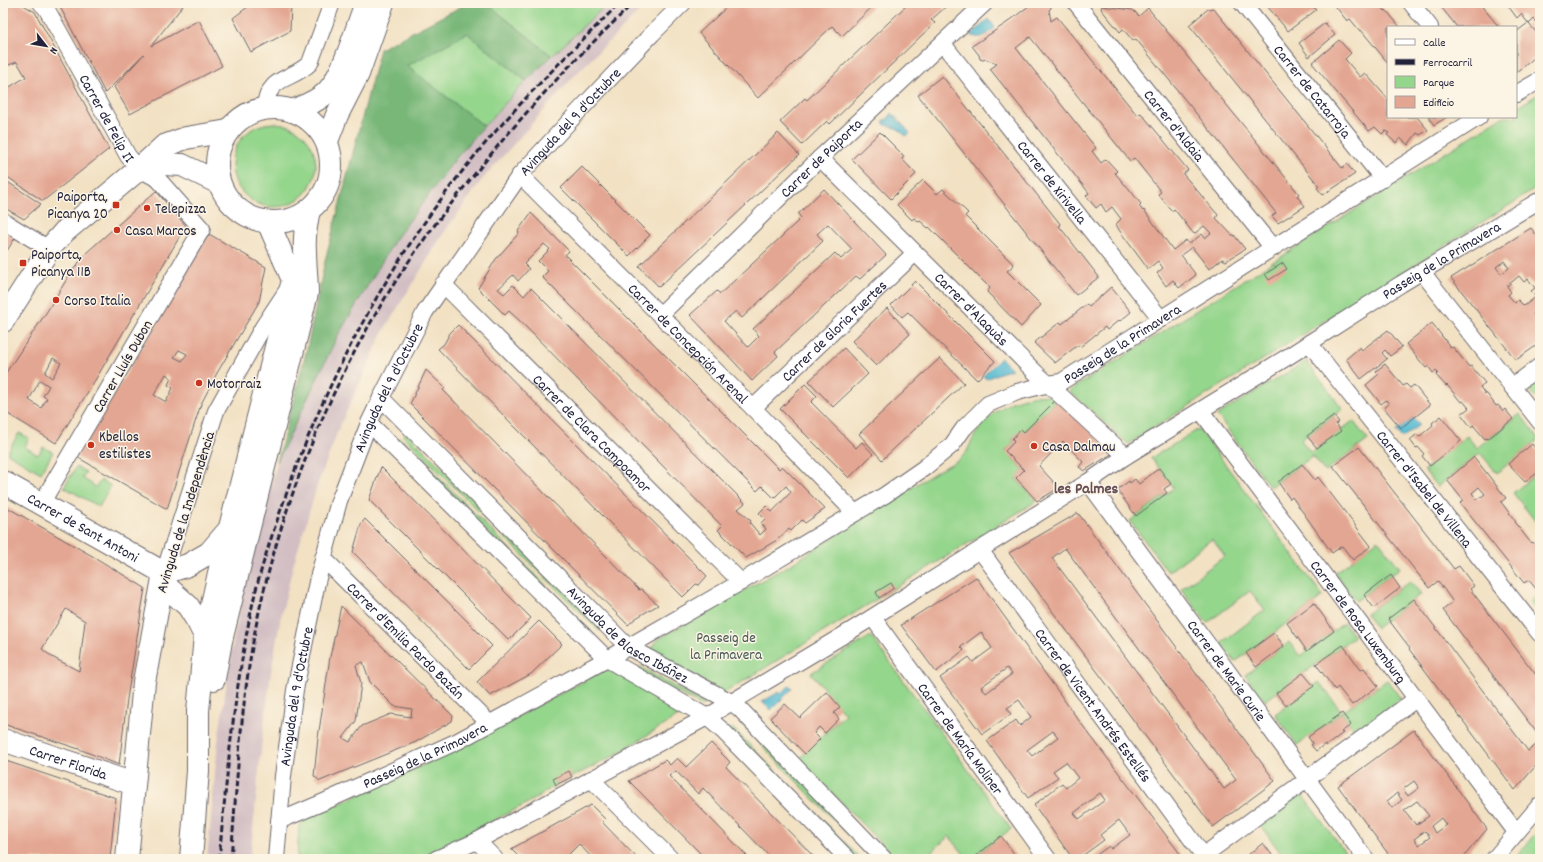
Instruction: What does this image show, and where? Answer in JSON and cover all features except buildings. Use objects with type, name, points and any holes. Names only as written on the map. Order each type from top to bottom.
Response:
[{"type":"street","points":[[264,108],[268,92],[274,85],[305,68],[310,63],[332,3]]},
{"type":"street","points":[[292,111],[321,97],[333,84],[345,59],[366,3]]},
{"type":"street","points":[[327,141],[337,115],[358,74],[382,3]]},
{"type":"street","name":"Avinguda del 9 d'Octubre","points":[[276,859],[279,821],[295,690],[323,558],[339,501],[369,423],[425,312],[520,175],[583,106],[683,3]]},
{"type":"street","name":"Carrer de Paiporta","points":[[660,315],[820,158],[985,3]]},
{"type":"street","name":"Carrer d'Aldaia","points":[[1076,3],[1273,248]]},
{"type":"street","name":"Carrer de Catarroja","points":[[1242,3],[1383,179]]},
{"type":"street","points":[[1411,3],[1429,26]]},
{"type":"street","name":"Carrer de Felip II","points":[[45,5],[128,156],[142,166]]},
{"type":"street","name":"Carrer de Xirivella","points":[[943,44],[1161,319]]},
{"type":"street","points":[[1517,93],[1540,80]]},
{"type":"street","points":[[264,108],[278,108],[292,111],[308,119],[327,141],[330,159],[330,174],[326,188],[319,200],[309,210],[296,218],[282,222],[268,222],[252,218],[238,210],[226,198],[219,183],[216,165],[219,147],[228,131],[238,120],[250,113],[264,108]]},
{"type":"street","name":"Passeig de la Primavera","points":[[279,821],[458,741],[607,659],[741,582],[885,495],[935,459],[952,445],[964,428],[988,404],[1017,392],[1061,382],[1477,118]]},
{"type":"street","points":[[3,321],[49,249],[64,232],[164,146],[186,138],[228,131]]},
{"type":"street","name":"Carrer d'Alaquàs","points":[[820,158],[1036,373],[1126,456]]},
{"type":"street","points":[[142,166],[182,165],[219,183]]},
{"type":"street","name":"Carrer Lluís Dubon","points":[[41,504],[202,229],[158,179],[142,166]]},
{"type":"street","name":"Carrer de Concepción Arenal","points":[[520,175],[753,408],[855,513]]},
{"type":"street","name":"Passeig de la Primavera","points":[[436,859],[477,841],[707,717],[873,618],[1088,482],[1126,456],[1201,411],[1422,272],[1539,203]]},
{"type":"street","points":[[198,771],[221,641],[307,293],[305,252],[306,227],[309,210]]},
{"type":"street","points":[[3,221],[49,249]]},
{"type":"street","points":[[191,859],[198,771],[198,711],[206,636],[229,530],[293,280],[268,222]]},
{"type":"street","name":"Carrer de Gloria Fuertes","points":[[753,408],[915,253]]},
{"type":"street","points":[[1422,272],[1540,422]]},
{"type":"street","name":"Avinguda de la Independència","points":[[127,859],[144,682],[164,573],[216,411],[263,327],[293,280]]},
{"type":"street","name":"Carrer de Clara Campoamor","points":[[443,284],[741,582]]},
{"type":"street","name":"Carrer d'Isabel de Villena","points":[[1308,344],[1540,634]]},
{"type":"street","points":[[1512,387],[1540,366]]},
{"type":"street","name":"Avinguda de Blasco Ibáñez","points":[[381,398],[628,647],[731,702],[884,859]]},
{"type":"street","name":"Carrer de Rosa Luxemburg","points":[[1201,411],[1516,832]]},
{"type":"street","name":"Avinguda de Blasco Ibáñez","points":[[369,423],[607,659],[707,717],[723,730],[848,859]]},
{"type":"street","name":"Carrer de Sant Antoni","points":[[3,482],[164,573]]},
{"type":"street","name":"Carrer de Marie Curie","points":[[1088,482],[1303,783],[1366,859]]},
{"type":"street","points":[[206,636],[188,606],[167,587],[164,573],[188,565],[209,553],[229,530]]},
{"type":"street","name":"Carrer de Vicent Andrés Estellés","points":[[980,550],[1208,854]]},
{"type":"street","name":"Carrer d'Emilia Pardo Bazán","points":[[323,558],[490,724]]},
{"type":"street","name":"Carrer de María Moliner","points":[[873,618],[1048,859]]},
{"type":"street","points":[[1208,854],[1416,699]]},
{"type":"street","name":"Carrer Florida","points":[[3,740],[125,781],[134,781]]},
{"type":"street","points":[[591,779],[671,859]]},
{"type":"street","points":[[1494,859],[1540,805]]},
{"type":"street","points":[[477,841],[494,859]]},
{"type":"shaded area","points":[[608,3],[648,3],[574,76],[481,181],[443,234],[384,330],[339,428],[317,486],[293,566],[281,616],[271,672],[262,741],[250,859],[207,859],[218,742],[231,655],[245,580],[277,462],[337,337],[395,240],[456,158],[484,126],[526,81]]},
{"type":"green space","points":[[468,3],[486,3],[552,56],[526,81],[467,33],[407,66],[484,126],[456,158],[395,240],[337,337],[277,462],[307,349],[325,261],[380,49]]},
{"type":"green space","points":[[486,3],[608,3],[552,56]]},
{"type":"green space","points":[[467,33],[526,81],[484,126],[406,66]]},
{"type":"green space","points":[[1540,93],[1540,186],[1128,444],[1069,391],[1500,118],[1517,118],[1517,107]]},
{"type":"green space","points":[[274,123],[290,126],[304,135],[313,149],[316,165],[313,181],[304,195],[290,204],[274,207],[258,204],[244,195],[235,181],[232,165],[235,149],[244,135],[258,126]]},
{"type":"green space","points":[[1306,361],[1343,409],[1301,440],[1311,453],[1353,421],[1368,440],[1325,472],[1313,456],[1270,487],[1217,415]]},
{"type":"green space","points":[[1540,381],[1540,403],[1529,389]]},
{"type":"green space","name":"Passeig de la Primavera","points":[[1052,395],[1057,399],[1024,432],[1021,430],[1012,439],[1014,442],[1005,451],[1024,470],[1016,479],[1037,501],[724,693],[652,652],[651,649],[655,642],[670,632],[793,563],[938,471],[957,461],[966,453],[975,435],[996,411],[1012,402],[1031,396]]},
{"type":"green space","points":[[1520,414],[1539,439],[1497,473],[1480,453],[1437,487],[1424,470],[1467,436],[1477,448]]},
{"type":"green space","points":[[1199,429],[1323,596],[1235,662],[1221,643],[1265,610],[1250,591],[1207,623],[1181,589],[1225,556],[1212,539],[1168,572],[1130,521],[1174,488],[1151,458]]},
{"type":"green space","points":[[406,432],[602,628],[599,631],[403,436]]},
{"type":"green space","points":[[19,433],[29,438],[25,447],[38,455],[43,447],[53,452],[41,473],[7,453]]},
{"type":"green space","points":[[400,438],[595,635],[593,637],[396,441]]},
{"type":"green space","points":[[76,467],[86,472],[82,478],[96,487],[101,480],[111,486],[99,507],[64,487]]},
{"type":"green space","points":[[1540,471],[1540,527],[1513,493]]},
{"type":"green space","points":[[1378,540],[1400,568],[1356,601],[1335,573]]},
{"type":"green space","points":[[1410,581],[1421,594],[1376,628],[1366,614]]},
{"type":"green space","points":[[1540,593],[1540,615],[1530,602]]},
{"type":"green space","points":[[1344,623],[1354,637],[1265,701],[1245,675],[1289,642],[1300,656]]},
{"type":"green space","points":[[871,636],[1011,829],[971,859],[968,859],[949,836],[924,859],[896,859],[799,759],[845,714],[811,673]]},
{"type":"green space","points":[[640,667],[705,704],[702,706],[636,670]]},
{"type":"green space","name":"Passeig de la Primavera","points":[[609,668],[685,712],[612,757],[556,785],[526,804],[418,859],[297,859],[299,826],[304,820],[434,760]]},
{"type":"green space","points":[[1387,680],[1401,699],[1356,732],[1342,713],[1297,745],[1275,714],[1319,682],[1342,712]]},
{"type":"green space","points":[[744,721],[878,859],[872,859],[741,724]]},
{"type":"green space","points":[[733,728],[861,859],[853,859],[729,731]]},
{"type":"green space","points":[[1299,791],[1350,859],[1285,859],[1258,822]]},
{"type":"green space","points":[[1540,829],[1540,859],[1514,859]]},
{"type":"water","points":[[989,19],[995,28],[981,37],[971,35]]},
{"type":"water","points":[[892,113],[910,133],[906,136],[898,129],[884,124],[884,120],[888,119]]},
{"type":"water","points":[[1001,358],[1012,369],[987,379],[983,376]]},
{"type":"water","points":[[1414,418],[1419,425],[1402,438],[1396,431]]},
{"type":"water","points":[[789,686],[792,689],[771,710],[762,702],[779,692],[781,694]]},
{"type":"railway","points":[[219,859],[228,764],[240,670],[255,593],[267,551],[286,495],[319,411],[338,370],[381,290],[430,215],[457,178],[515,110],[556,66],[620,3]]},
{"type":"railway","points":[[231,859],[243,710],[257,621],[270,567],[286,514],[326,409],[378,310],[408,263],[440,218],[533,105],[633,3]]},
{"type":"place","name":"Paiporta, Picanya 20","points":[[116,205]]},
{"type":"place","name":"Telepizza","points":[[147,208]]},
{"type":"place","name":"Casa Marcos","points":[[117,230]]},
{"type":"place","name":"Paiporta, Picanya 11B","points":[[23,263]]},
{"type":"place","name":"Corso Italia","points":[[56,300]]},
{"type":"place","name":"Motorraiz","points":[[199,383]]},
{"type":"place","name":"Kbellos estilistes","points":[[91,445]]},
{"type":"place","name":"Casa Dalmau","points":[[1034,446]]},
{"type":"district","name":"les Palmes","points":[[1086,487]]}]
